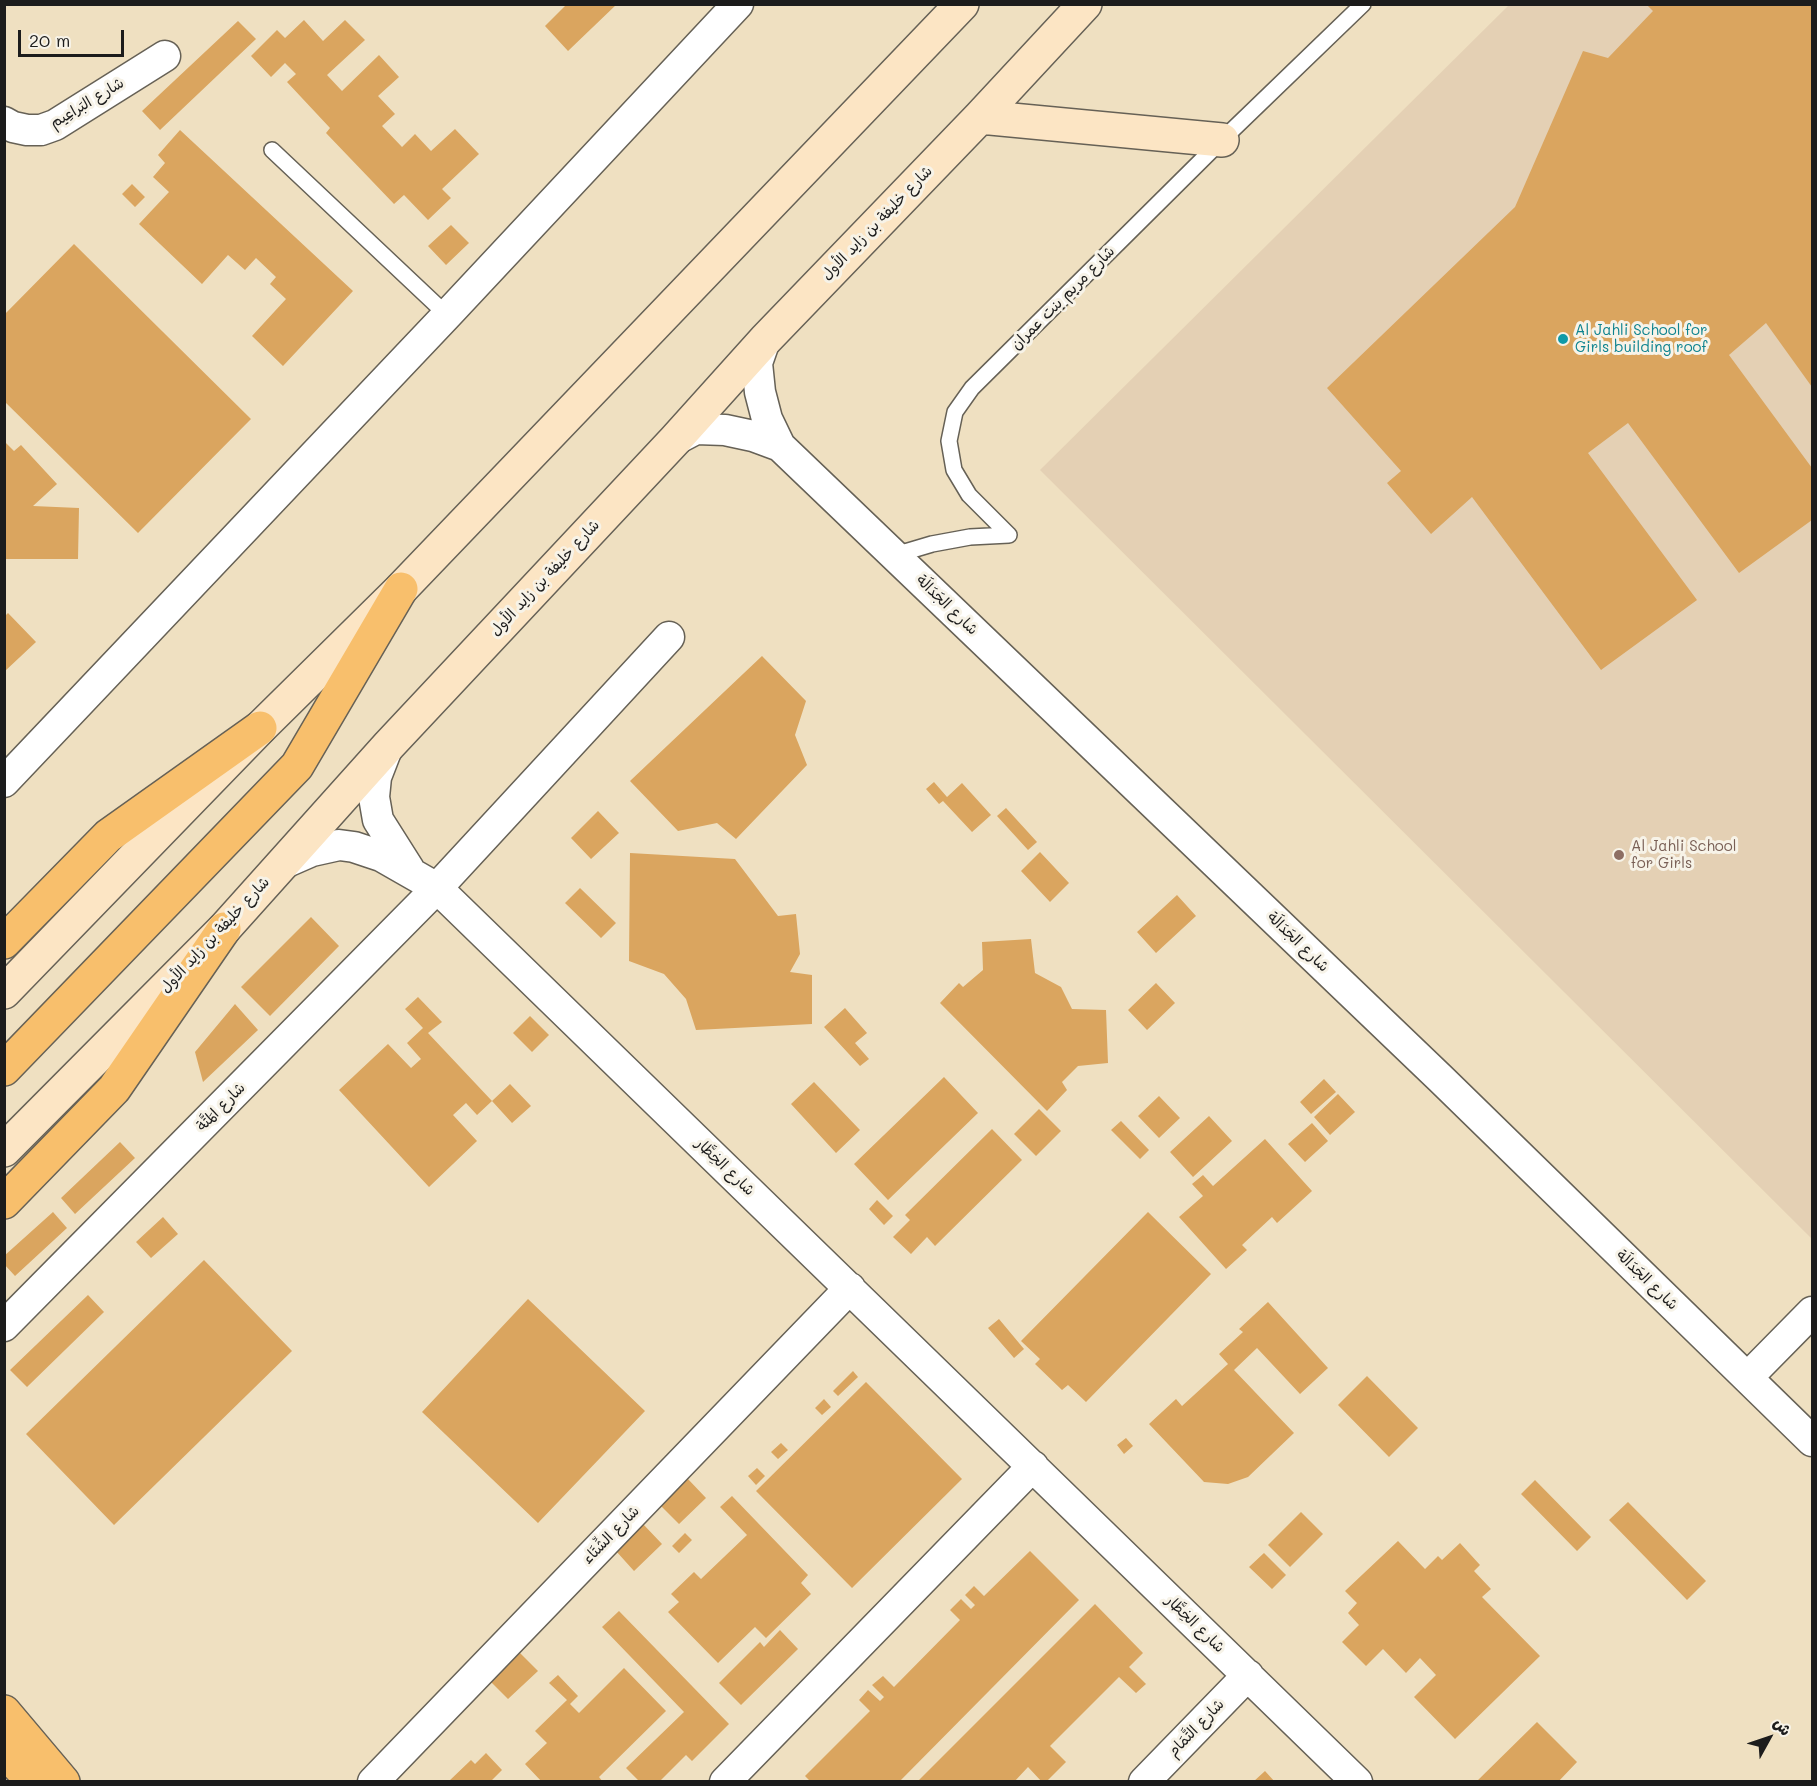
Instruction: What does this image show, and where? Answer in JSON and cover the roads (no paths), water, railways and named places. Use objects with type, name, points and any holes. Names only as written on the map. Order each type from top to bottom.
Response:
[{"type":"main road","points":[[4,992],[260,728],[401,589],[933,19],[962,4]]},
{"type":"main road","name":"شارع خليفة بن زايد الأول","points":[[4,1150],[224,929],[389,745],[675,440],[765,340],[980,117],[1085,4]]},
{"type":"main road","points":[[980,117],[1222,140]]},
{"type":"main road","points":[[4,1070],[297,766],[401,589]]},
{"type":"main road","points":[[4,942],[108,836],[260,728]]},
{"type":"main road","points":[[4,1202],[114,1089],[224,929]]},
{"type":"main road","points":[[4,1712],[63,1782]]},
{"type":"main road","points":[[4,1751],[34,1782]]},
{"type":"street","points":[[4,782],[738,4]]},
{"type":"street","name":"شارع البَراعِيم","points":[[4,122],[27,130],[41,130],[55,125],[165,56]]},
{"type":"street","name":"شارع الجَدَالَة","points":[[765,340],[757,363],[760,392],[767,419],[780,446],[1433,1071],[1812,1441]]},
{"type":"street","name":"شارع الجَدَالَة","points":[[675,440],[696,429],[725,430],[753,436],[780,446]]},
{"type":"street","name":"شارع المَتَّة","points":[[4,1326],[425,881],[669,637]]},
{"type":"street","name":"شارع الخِطَّار","points":[[389,745],[376,777],[374,797],[378,820],[390,842],[425,881],[850,1288],[1357,1782]]},
{"type":"street","name":"شارع الخِطَّار","points":[[280,865],[312,851],[339,845],[354,847],[381,856],[425,881]]},
{"type":"street","name":"شارع الشِّتَاء","points":[[373,1782],[850,1288]]},
{"type":"street","points":[[1748,1377],[1812,1312]]},
{"type":"street","points":[[725,1782],[1033,1466]]},
{"type":"street","name":"شارع التَّمَام","points":[[1144,1782],[1248,1675]]},
{"type":"lane","name":"شارع مريم بنت عمران","points":[[895,555],[960,538],[1009,535],[969,495],[954,470],[949,441],[955,412],[972,388],[1363,4]]},
{"type":"lane","points":[[272,150],[447,315]]},
{"type":"place","name":"Al Jahli School for Girls building roof","points":[[1563,339]]},
{"type":"place","name":"Al Jahli School for Girls","points":[[1619,855]]}]
